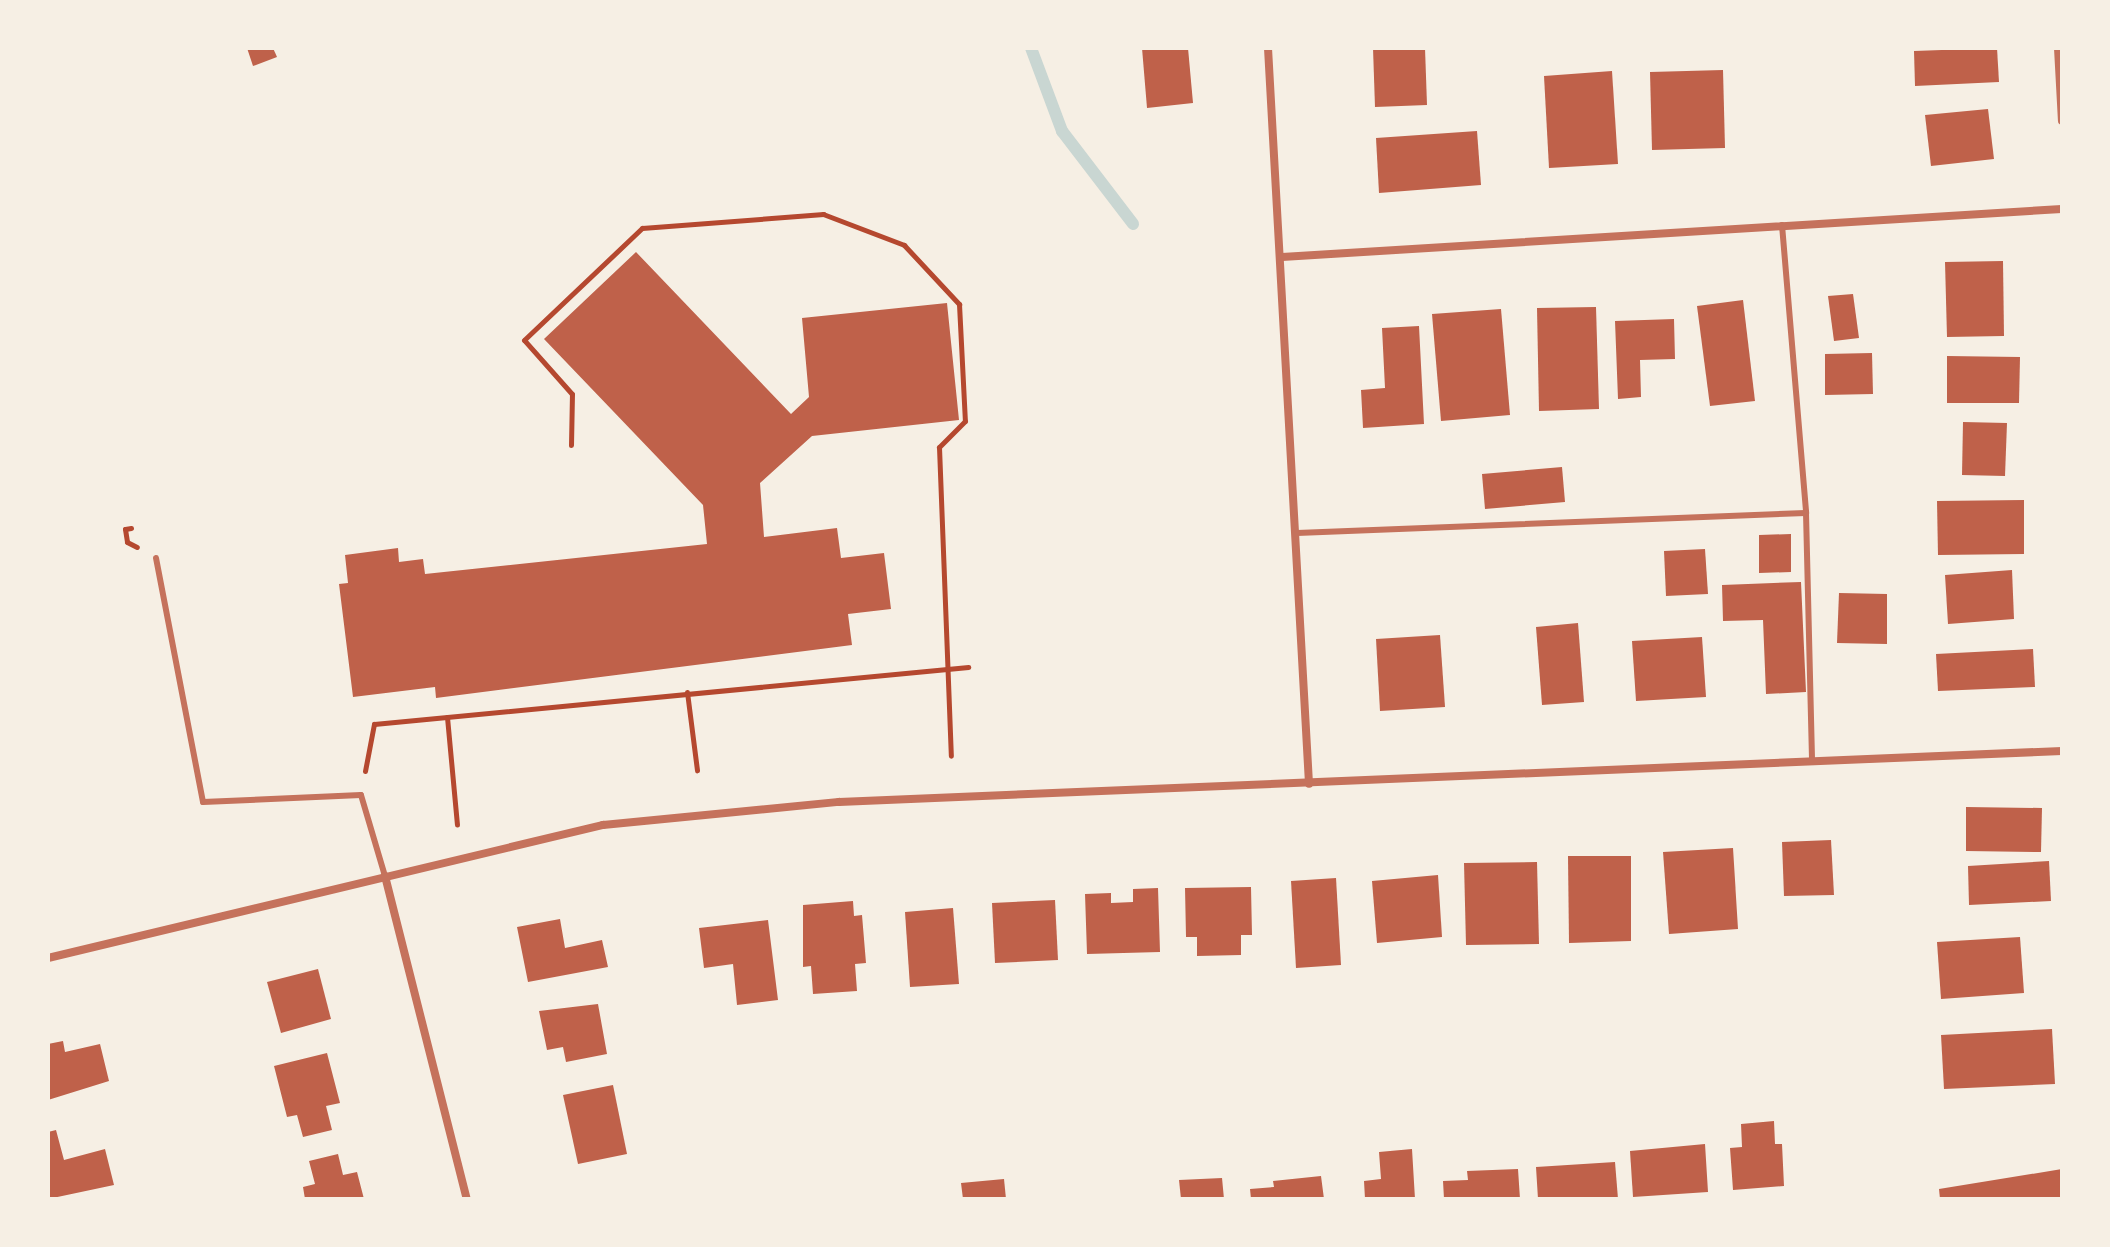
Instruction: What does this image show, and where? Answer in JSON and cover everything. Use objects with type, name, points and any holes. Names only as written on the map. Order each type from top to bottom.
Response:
[{"type":"street","points":[[1268,48],[1309,784]]},
{"type":"street","points":[[2058,48],[2062,121]]},
{"type":"street","points":[[1282,257],[2062,209]]},
{"type":"street","points":[[48,958],[619,823],[839,802],[2062,751]]},
{"type":"street","points":[[385,876],[467,1199]]},
{"type":"lane","points":[[1782,225],[1806,513],[1812,762]]},
{"type":"lane","points":[[1297,533],[1806,513]]},
{"type":"lane","points":[[156,558],[203,802],[361,795],[385,876]]},
{"type":"path","points":[[571,445],[572,394],[524,340],[642,228],[823,214],[904,245],[959,304],[965,421],[939,447],[951,756]]},
{"type":"path","points":[[127,542],[125,529],[131,528]]},
{"type":"path","points":[[361,795],[374,724],[946,666],[968,667]]},
{"type":"path","points":[[687,692],[697,770]]},
{"type":"path","points":[[447,717],[457,825]]},
{"type":"building","points":[[247,48],[273,48],[277,57],[253,66]]},
{"type":"building","points":[[1142,48],[1188,48],[1193,103],[1147,108]]},
{"type":"building","points":[[1373,48],[1425,48],[1427,105],[1375,107]]},
{"type":"building","points":[[1997,48],[1999,82],[1915,86],[1914,51]]},
{"type":"building","points":[[1723,70],[1725,148],[1652,150],[1650,72]]},
{"type":"building","points":[[1612,71],[1618,164],[1549,168],[1544,76]]},
{"type":"building","points":[[1988,109],[1994,159],[1931,166],[1925,115]]},
{"type":"building","points":[[1477,131],[1481,185],[1379,193],[1376,138]]},
{"type":"building","points":[[636,252],[791,414],[809,397],[802,318],[947,303],[959,420],[812,436],[760,483],[764,537],[837,528],[841,558],[884,553],[891,609],[848,614],[852,645],[436,698],[435,687],[353,697],[339,584],[348,583],[345,555],[398,548],[399,562],[423,559],[425,574],[707,544],[703,505],[544,339]]},
{"type":"building","points":[[2003,261],[2004,336],[1947,337],[1945,262]]},
{"type":"building","points":[[1853,294],[1859,338],[1834,341],[1828,296]]},
{"type":"building","points":[[1743,300],[1755,401],[1710,406],[1697,306]]},
{"type":"building","points":[[1596,307],[1599,409],[1539,411],[1537,308]]},
{"type":"building","points":[[1501,309],[1510,415],[1441,421],[1432,314]]},
{"type":"building","points":[[1674,319],[1675,359],[1640,360],[1641,397],[1618,399],[1615,321]]},
{"type":"building","points":[[1419,326],[1424,424],[1363,428],[1361,390],[1385,388],[1382,328]]},
{"type":"building","points":[[1872,353],[1873,394],[1825,395],[1825,354]]},
{"type":"building","points":[[1947,356],[2020,357],[2019,403],[1947,403]]},
{"type":"building","points":[[1963,422],[2007,423],[2005,476],[1962,475]]},
{"type":"building","points":[[1562,467],[1565,502],[1485,509],[1482,474]]},
{"type":"building","points":[[2024,500],[2024,554],[1938,555],[1937,501]]},
{"type":"building","points":[[1791,534],[1791,572],[1759,573],[1759,535]]},
{"type":"building","points":[[1705,549],[1708,594],[1666,596],[1664,551]]},
{"type":"building","points":[[2012,570],[2014,619],[1948,624],[1945,575]]},
{"type":"building","points":[[1801,582],[1806,692],[1766,694],[1763,620],[1723,621],[1722,585]]},
{"type":"building","points":[[1839,593],[1887,594],[1887,644],[1837,643]]},
{"type":"building","points":[[1578,623],[1584,702],[1542,705],[1536,627]]},
{"type":"building","points":[[1440,635],[1445,707],[1380,711],[1376,639]]},
{"type":"building","points":[[1702,637],[1706,697],[1636,701],[1632,641]]},
{"type":"building","points":[[2033,649],[2035,687],[1938,691],[1936,654]]},
{"type":"building","points":[[1966,807],[2042,808],[2041,852],[1966,851]]},
{"type":"building","points":[[1831,840],[1834,895],[1784,896],[1782,842]]},
{"type":"building","points":[[1733,848],[1738,929],[1669,934],[1663,852]]},
{"type":"building","points":[[1568,856],[1631,856],[1631,941],[1569,943]]},
{"type":"building","points":[[2049,861],[2051,901],[1969,905],[1968,866]]},
{"type":"building","points":[[1537,862],[1539,944],[1466,945],[1464,863]]},
{"type":"building","points":[[1438,875],[1442,937],[1377,943],[1372,881]]},
{"type":"building","points":[[1336,878],[1341,965],[1296,968],[1291,881]]},
{"type":"building","points":[[1251,887],[1252,935],[1241,935],[1241,955],[1197,956],[1197,937],[1186,937],[1185,888]]},
{"type":"building","points":[[1158,888],[1160,952],[1087,954],[1085,894],[1111,893],[1111,903],[1133,902],[1133,889]]},
{"type":"building","points":[[1055,900],[1058,960],[995,963],[992,903]]},
{"type":"building","points":[[853,901],[854,916],[862,915],[866,963],[855,964],[857,991],[813,994],[811,966],[803,967],[803,905]]},
{"type":"building","points":[[953,908],[959,984],[910,987],[905,912]]},
{"type":"building","points":[[560,919],[565,948],[602,940],[608,967],[528,982],[517,927]]},
{"type":"building","points":[[768,920],[778,1000],[737,1005],[733,964],[704,968],[699,928]]},
{"type":"building","points":[[2020,937],[2024,993],[1941,999],[1937,942]]},
{"type":"building","points":[[318,969],[331,1019],[281,1033],[267,982]]},
{"type":"building","points":[[598,1004],[607,1054],[566,1062],[563,1047],[547,1050],[539,1011]]},
{"type":"building","points":[[2052,1029],[2055,1084],[1944,1089],[1941,1035]]},
{"type":"building","points":[[63,1041],[65,1052],[100,1044],[109,1081],[48,1100],[48,1044]]},
{"type":"building","points":[[327,1053],[340,1103],[326,1106],[332,1130],[303,1137],[297,1115],[287,1117],[274,1066]]},
{"type":"building","points":[[613,1085],[627,1154],[578,1164],[563,1095]]},
{"type":"building","points":[[1774,1121],[1775,1144],[1782,1144],[1784,1186],[1733,1190],[1730,1148],[1742,1147],[1741,1124]]},
{"type":"building","points":[[56,1130],[64,1160],[105,1149],[114,1185],[48,1199],[48,1132]]},
{"type":"building","points":[[1705,1144],[1708,1192],[1633,1197],[1630,1151]]},
{"type":"building","points":[[1412,1149],[1415,1199],[1365,1199],[1364,1181],[1381,1179],[1379,1152]]},
{"type":"building","points":[[338,1154],[343,1175],[357,1172],[364,1199],[305,1199],[303,1187],[315,1184],[309,1161]]},
{"type":"building","points":[[1615,1162],[1618,1199],[1538,1199],[1536,1167]]},
{"type":"building","points":[[1518,1169],[1520,1199],[1444,1199],[1443,1181],[1468,1180],[1467,1171]]},
{"type":"building","points":[[2062,1169],[2062,1199],[1940,1199],[1939,1189]]},
{"type":"building","points":[[1321,1176],[1324,1199],[1251,1199],[1250,1189],[1274,1187],[1273,1181]]},
{"type":"building","points":[[1222,1178],[1224,1199],[1181,1199],[1179,1180]]},
{"type":"building","points":[[1004,1179],[1006,1199],[963,1199],[961,1183]]},
{"type":"waterway","points":[[1031,48],[1062,131],[1133,224]]}]
